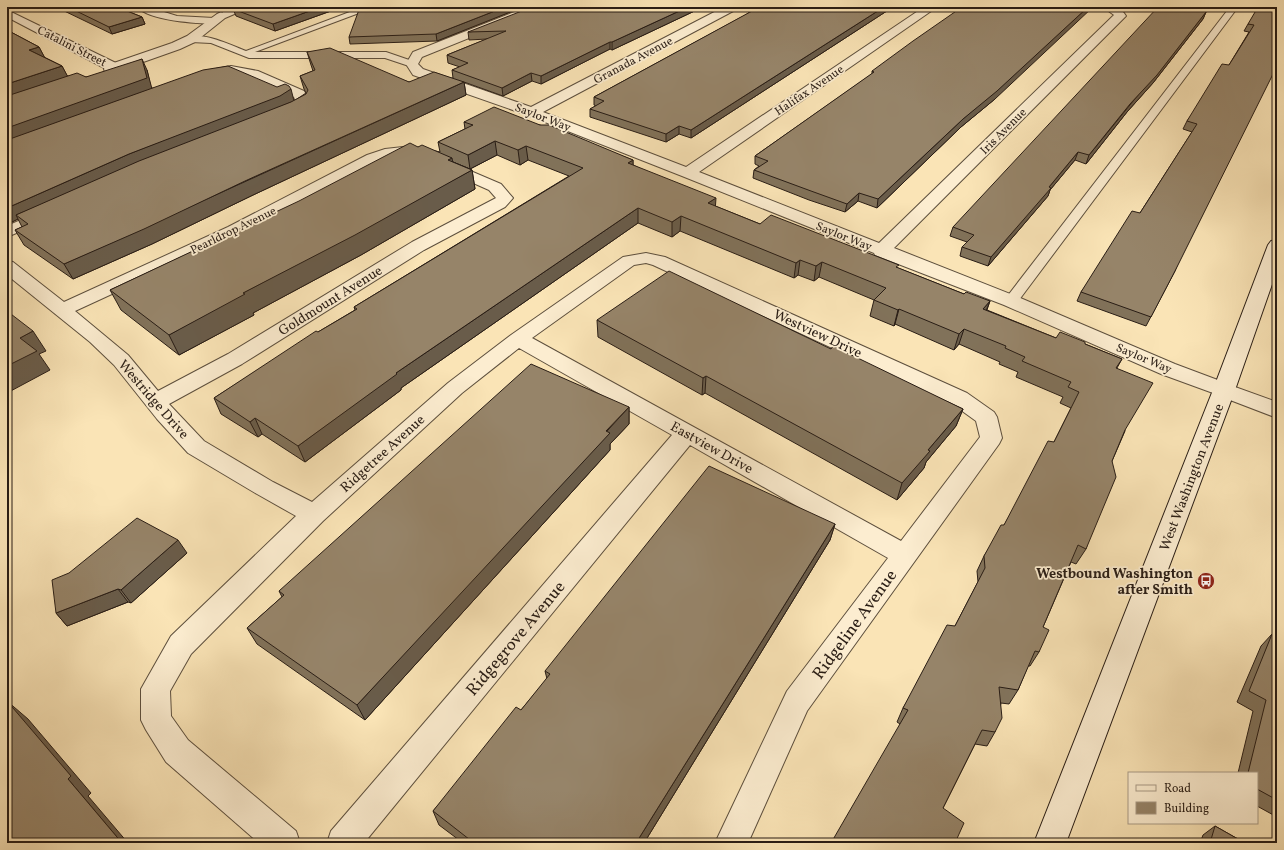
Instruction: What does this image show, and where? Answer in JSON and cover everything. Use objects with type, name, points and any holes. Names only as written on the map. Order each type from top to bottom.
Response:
[{"type":"street","points":[[100,73],[165,51],[191,39],[214,21],[242,7]]},
{"type":"street","points":[[412,64],[417,55],[536,7]]},
{"type":"street","name":"Granada Avenue","points":[[532,112],[733,7]]},
{"type":"street","name":"Halifax Avenue","points":[[688,173],[931,7]]},
{"type":"street","name":"Iris Avenue","points":[[882,251],[1120,16],[1113,9]]},
{"type":"street","name":"Catalini Street","points":[[7,13],[115,68]]},
{"type":"street","name":"Saylor Way","points":[[412,64],[418,72],[532,112],[688,173],[1011,301],[1168,369],[1277,410]]},
{"type":"street","points":[[201,78],[231,70],[253,74],[298,94],[304,102],[289,112],[268,120]]},
{"type":"street","name":"Pearldrop Avenue","points":[[62,310],[234,231],[372,158],[386,153],[402,150],[420,152],[495,188],[505,198]]},
{"type":"street","name":"Goldmount Avenue","points":[[155,402],[235,359],[418,246],[500,204],[505,198]]},
{"type":"street","points":[[7,232],[63,206]]},
{"type":"street","name":"West Washington Avenue","points":[[1050,843],[1224,390],[1277,245]]},
{"type":"street","name":"Ridgetree Avenue","points":[[284,843],[176,752],[156,720],[156,690],[180,645],[314,514],[455,388],[518,339],[629,261],[646,258]]},
{"type":"street","name":"Westview Drive","points":[[646,258],[666,264],[959,398],[986,417]]},
{"type":"street","name":"Westridge Drive","points":[[7,266],[121,360],[155,402],[196,447],[265,488],[314,514]]},
{"type":"street","name":"Eastview Drive","points":[[518,339],[905,554]]},
{"type":"street","name":"Ridgeline Avenue","points":[[731,843],[797,701],[991,438],[986,417]]},
{"type":"street","name":"Ridgegrove Avenue","points":[[343,843],[687,433]]},
{"type":"lane","points":[[141,7],[159,15],[180,20],[214,21]]},
{"type":"lane","points":[[244,53],[371,7]]},
{"type":"lane","points":[[1011,301],[1234,7]]},
{"type":"lane","points":[[191,39],[212,40],[249,55],[386,55],[412,64]]},
{"type":"building","points":[[68,7],[117,7],[142,17],[109,27]]},
{"type":"building","points":[[237,7],[321,7],[273,24],[233,9]]},
{"type":"building","points":[[360,7],[505,7],[436,34],[349,37]]},
{"type":"building","points":[[532,7],[688,7],[610,42],[541,76],[531,73],[502,88],[452,70],[468,63],[447,55],[506,31],[468,32]]},
{"type":"building","points":[[750,7],[884,7],[691,130],[679,126],[666,134],[590,109],[604,101],[594,97],[752,11]]},
{"type":"building","points":[[962,7],[1088,7],[997,91],[963,119],[878,199],[859,193],[847,204],[754,170],[768,161],[755,156],[874,72],[872,71]]},
{"type":"building","points":[[1158,7],[1204,7],[1203,8],[1206,12],[1157,75],[1130,104],[1089,155],[1078,152],[1049,187],[1051,188],[991,257],[962,247],[974,235],[953,227]]},
{"type":"building","points":[[1258,7],[1277,7],[1277,66],[1151,317],[1081,292],[1132,211],[1140,213],[1197,124],[1187,121],[1222,64],[1229,65],[1254,25],[1248,24]]},
{"type":"building","points":[[7,30],[39,47],[29,50],[62,66],[7,84]]},
{"type":"building","points":[[330,48],[409,82],[434,72],[464,82],[245,181],[144,229],[64,264],[15,230],[28,224],[16,215],[139,161],[291,102],[306,94],[308,90],[300,76],[315,70],[307,52]]},
{"type":"building","points":[[142,59],[147,78],[7,128],[7,96],[77,73],[86,77]]},
{"type":"building","points":[[228,66],[277,87],[285,84],[291,89],[280,96],[129,154],[7,208],[7,140],[203,70]]},
{"type":"building","points":[[494,107],[540,125],[549,125],[633,160],[628,163],[716,198],[708,203],[760,224],[771,215],[899,265],[896,267],[964,294],[966,292],[990,301],[983,309],[1056,338],[1060,332],[1085,342],[1085,344],[1122,359],[1116,368],[1153,383],[1125,430],[1112,461],[1116,477],[1086,549],[1078,545],[1043,627],[1049,630],[1039,652],[1035,651],[1018,690],[999,687],[1002,718],[995,732],[982,730],[943,808],[964,823],[955,843],[831,843],[908,710],[903,708],[947,625],[955,626],[985,568],[984,556],[1001,525],[1004,525],[1048,441],[1054,442],[1079,392],[1068,387],[1071,382],[1022,361],[1025,357],[1005,348],[1006,346],[964,329],[959,334],[874,300],[886,288],[822,262],[816,266],[800,260],[796,263],[681,216],[672,222],[638,208],[396,373],[397,374],[298,446],[255,418],[250,422],[214,398],[316,331],[318,332],[357,309],[354,307],[583,168],[526,146],[518,150],[495,141],[468,155],[438,142],[473,125],[464,122]]},
{"type":"building","points":[[410,143],[418,147],[422,145],[452,158],[448,160],[472,170],[355,235],[243,293],[245,294],[169,335],[110,290],[299,201]]},
{"type":"building","points":[[669,271],[831,349],[833,346],[963,409],[928,450],[930,451],[902,483],[706,376],[703,378],[597,320]]},
{"type":"building","points":[[7,311],[33,331],[20,338],[37,351],[7,366]]},
{"type":"building","points":[[531,364],[629,407],[606,431],[610,433],[357,705],[247,628],[284,595],[279,591]]},
{"type":"building","points":[[709,466],[835,524],[636,843],[474,843],[433,811],[516,707],[521,710],[550,674],[545,671]]},
{"type":"building","points":[[137,518],[178,540],[121,590],[118,589],[56,613],[52,580],[69,573]]},
{"type":"building","points":[[1272,634],[1277,637],[1277,800],[1258,790],[1258,772],[1248,772],[1266,700],[1249,691]]},
{"type":"building","points":[[7,701],[71,776],[68,779],[122,843],[7,843]]},
{"type":"building","points":[[1215,826],[1245,843],[1210,843]]},
{"type":"place","name":"Westbound Washington after Smith","points":[[1206,581]]}]
